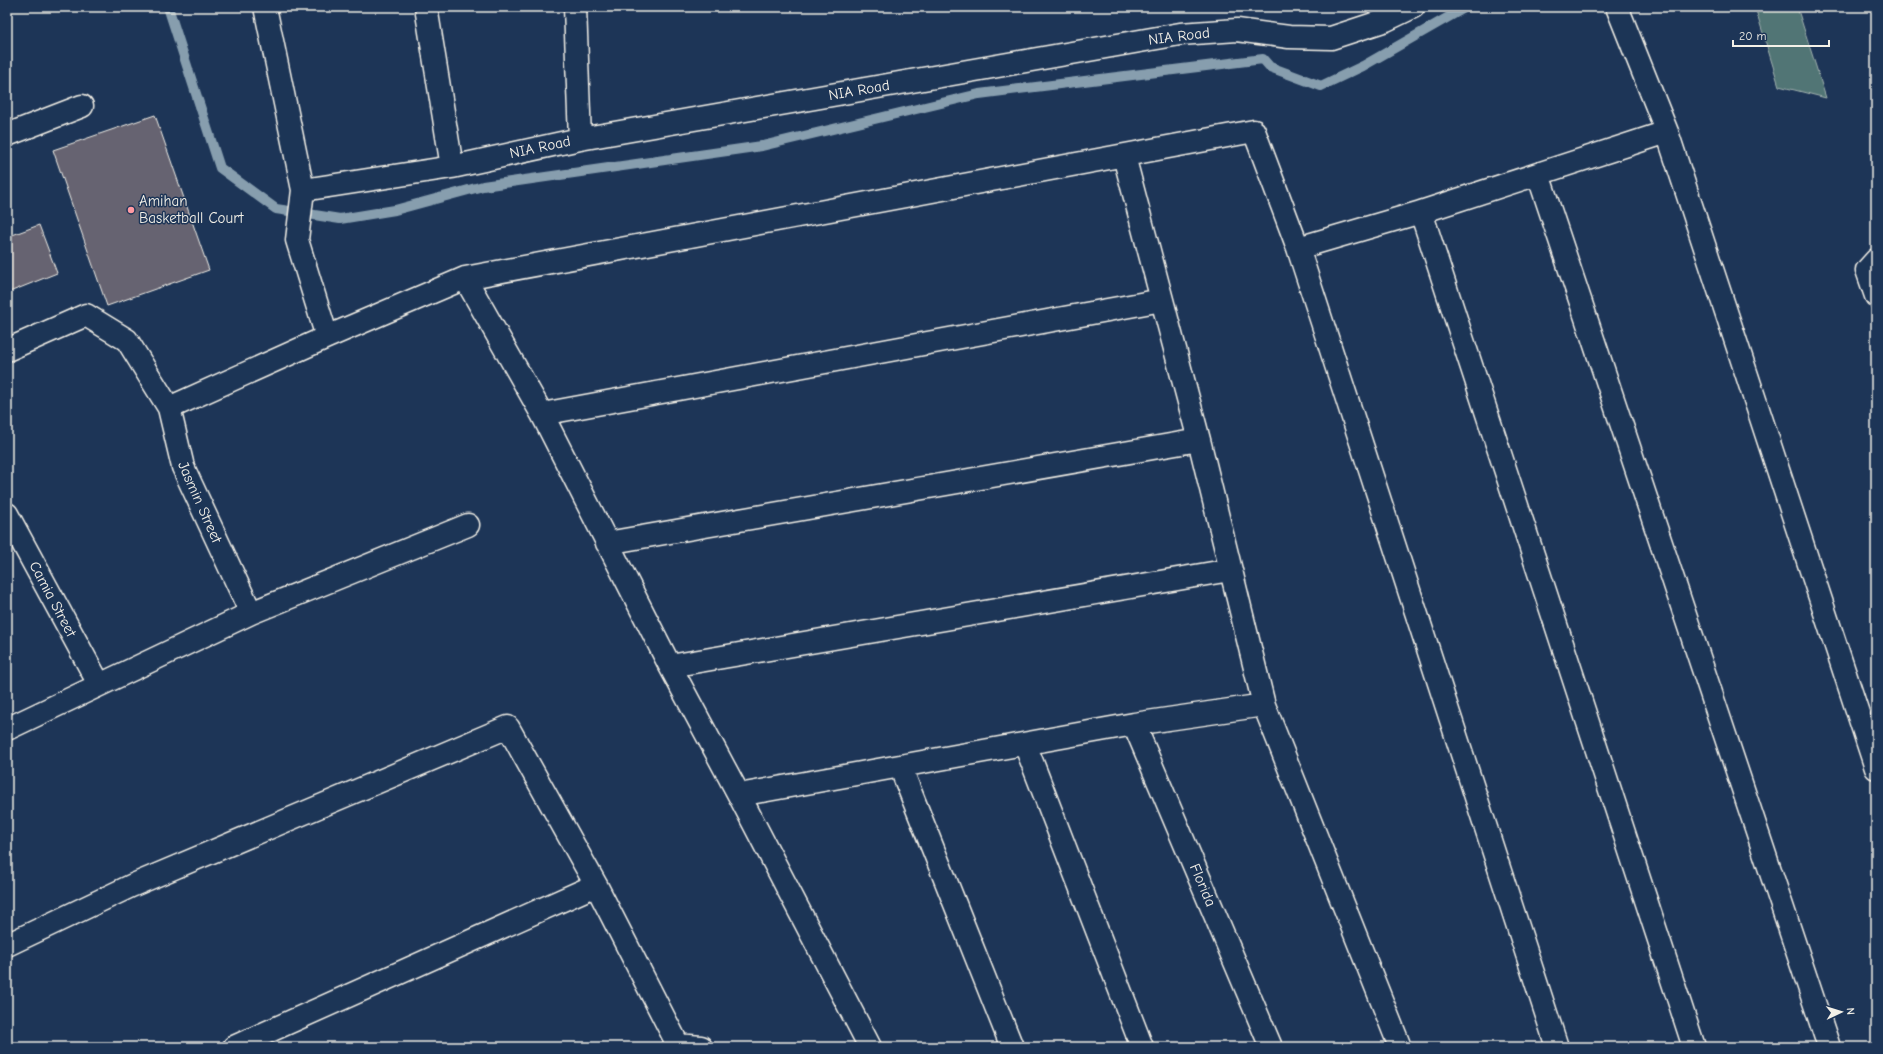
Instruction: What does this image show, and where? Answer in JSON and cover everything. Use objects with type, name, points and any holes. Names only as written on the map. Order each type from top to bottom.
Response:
[{"type":"street","points":[[264,7],[303,190],[297,240],[327,337]]},
{"type":"street","points":[[426,7],[452,167]]},
{"type":"street","points":[[576,7],[580,138]]},
{"type":"street","name":"NIA Road","points":[[303,190],[452,167],[580,138],[1180,34],[1237,30],[1290,38],[1330,38],[1386,20],[1414,7]]},
{"type":"street","points":[[1617,7],[1666,132],[1876,768]]},
{"type":"street","points":[[7,135],[82,106]]},
{"type":"street","points":[[169,408],[327,337],[465,278],[1254,131],[1298,248],[1557,1047]]},
{"type":"street","points":[[1298,248],[1421,212],[1666,132]]},
{"type":"street","points":[[1124,156],[1199,440],[1264,705],[1400,1047]]},
{"type":"street","points":[[1538,174],[1829,1047]]},
{"type":"street","points":[[1421,212],[1694,1047]]},
{"type":"street","points":[[1876,260],[1867,270],[1876,296]]},
{"type":"street","points":[[465,278],[542,414],[670,666],[870,1047]]},
{"type":"street","points":[[542,414],[1162,300]]},
{"type":"street","name":"Jasmin Street","points":[[7,350],[86,315],[127,340],[169,408],[182,467],[251,613]]},
{"type":"street","points":[[607,543],[1199,440]]},
{"type":"street","name":"Camia Street","points":[[7,514],[99,684]]},
{"type":"street","points":[[7,729],[251,613],[468,525]]},
{"type":"street","points":[[670,666],[1230,570]]},
{"type":"street","points":[[739,795],[1134,724],[1264,705]]},
{"type":"street","name":"Florida","points":[[1134,724],[1271,1047]]},
{"type":"street","points":[[7,945],[131,886],[508,727],[596,885],[676,1046],[702,1047]]},
{"type":"street","points":[[1025,744],[1142,1047]]},
{"type":"street","points":[[900,766],[1012,1047]]},
{"type":"street","points":[[234,1047],[596,885]]},
{"type":"green space","points":[[1755,7],[1797,7],[1826,98],[1779,86]]},
{"type":"building","name":"Amihan Basketball Court","points":[[155,115],[209,270],[107,306],[53,150]]},
{"type":"building","points":[[39,225],[57,273],[7,293],[7,237]]},
{"type":"waterway","points":[[168,7],[220,168],[276,209],[340,219],[395,210],[483,186],[762,146],[979,94],[1263,59],[1270,67],[1321,86],[1363,66],[1466,7]]},
{"type":"place","name":"Amihan Basketball Court","points":[[131,210]]}]
